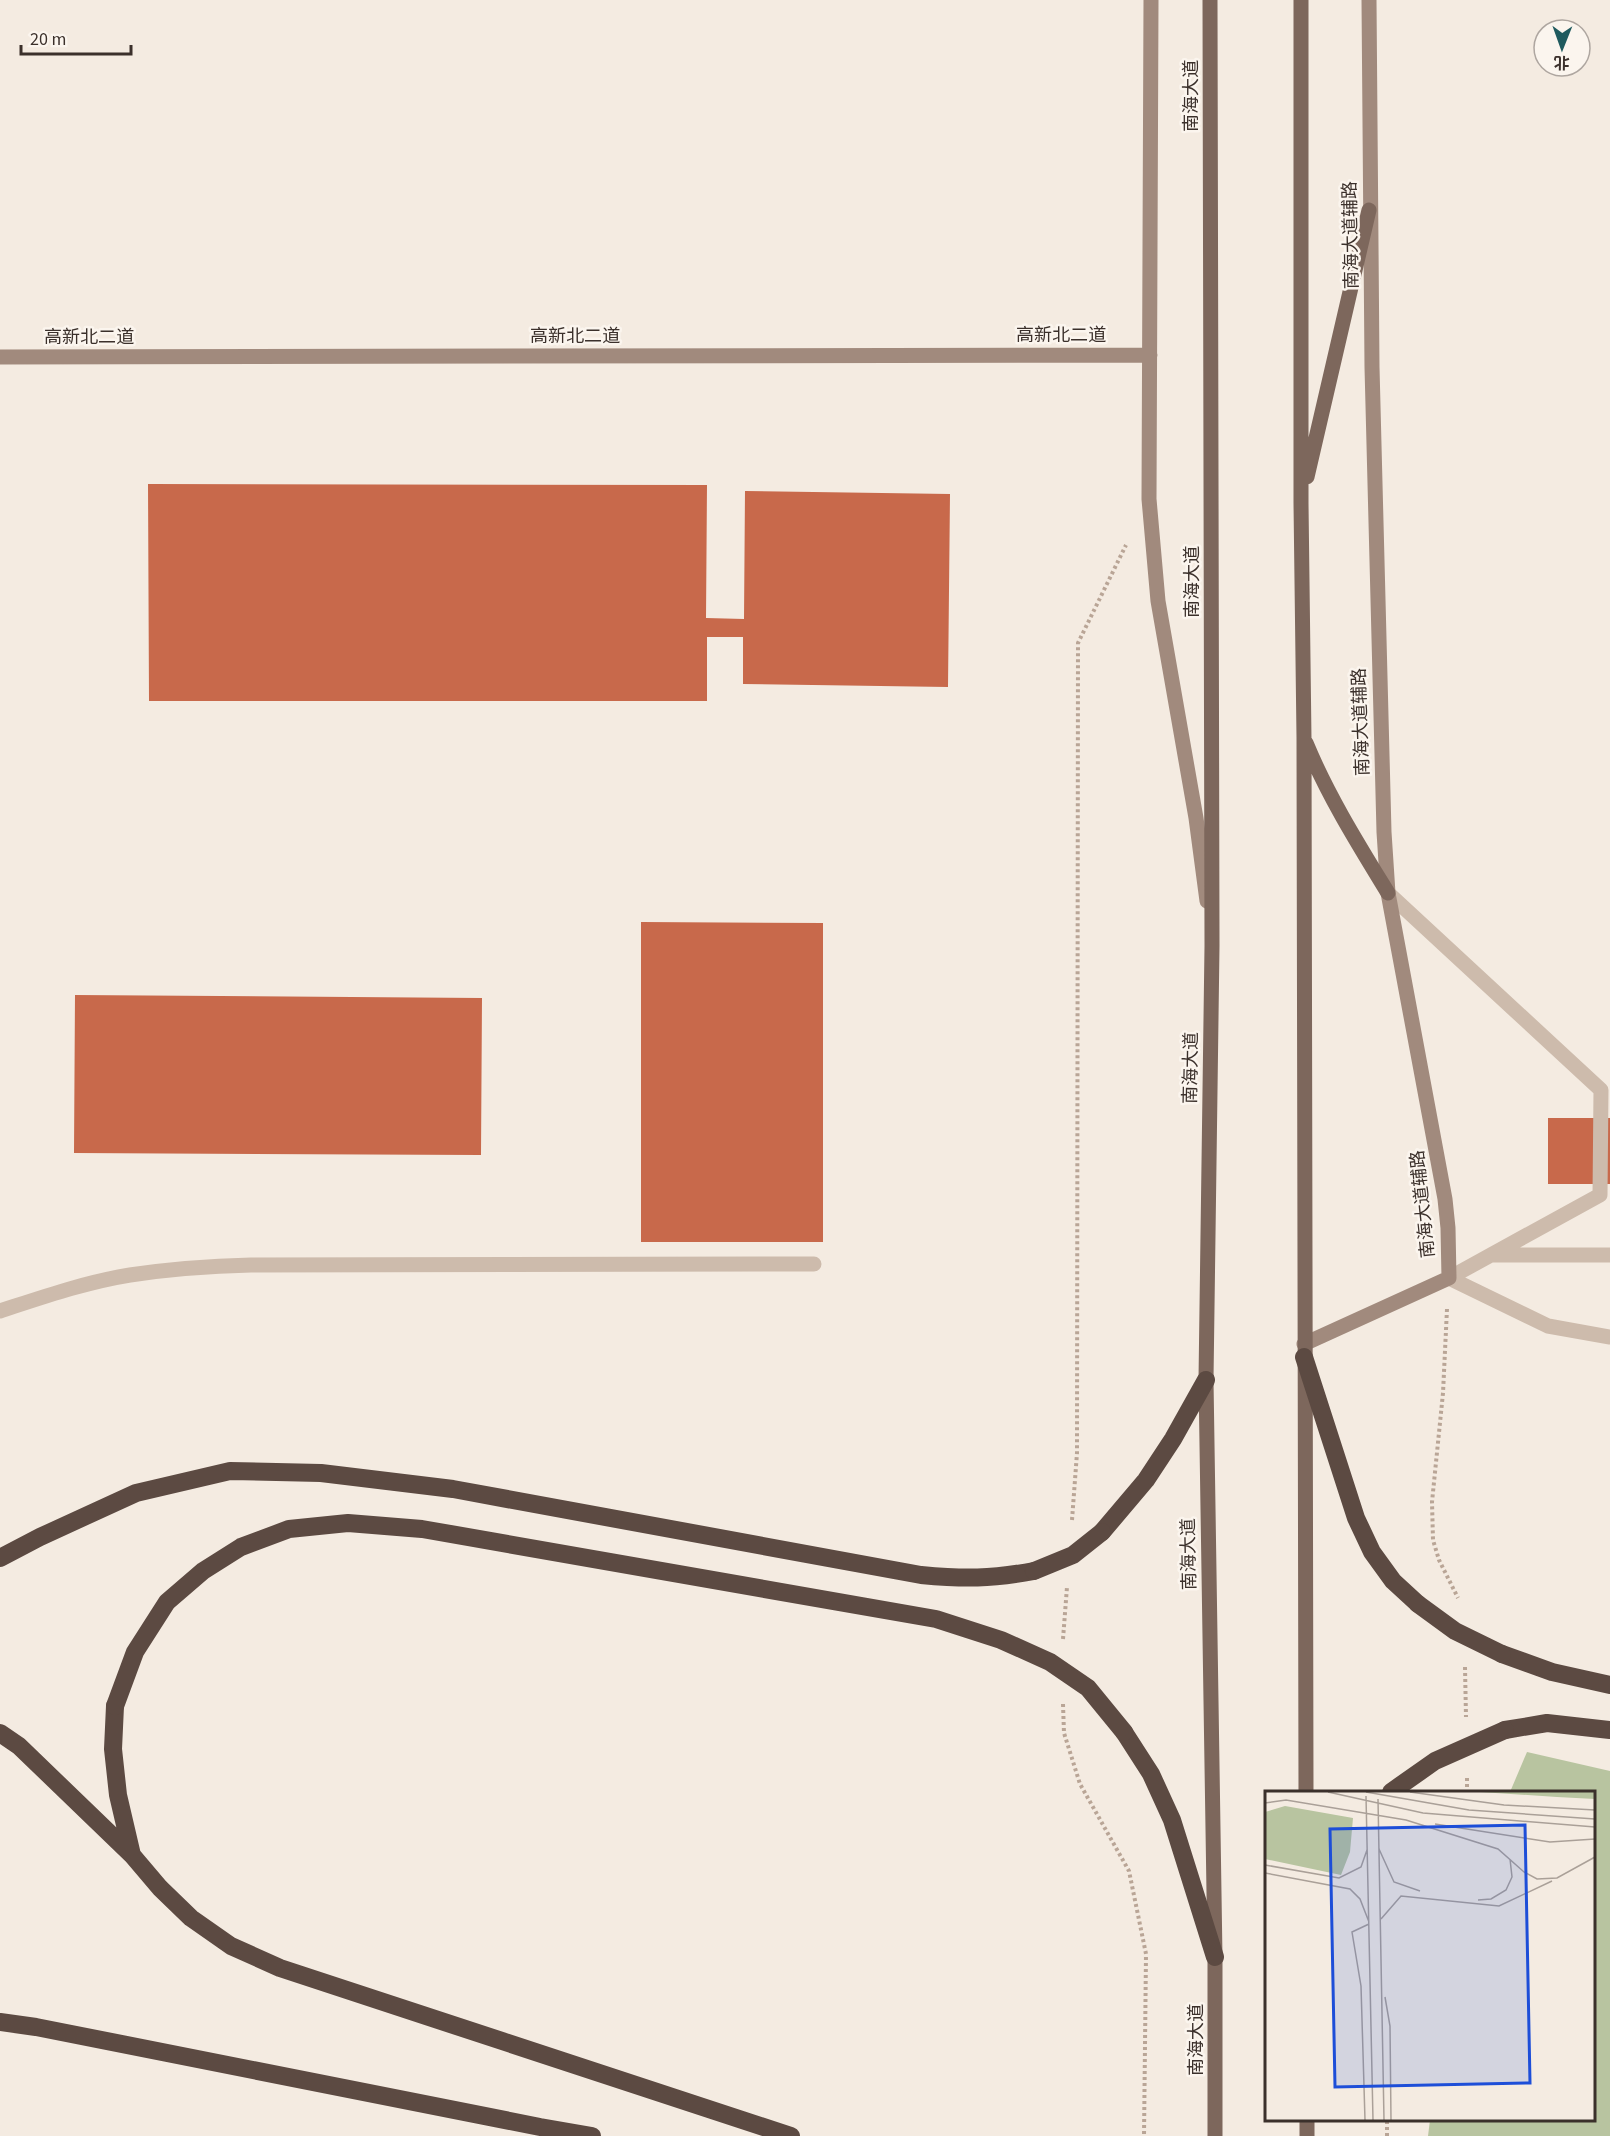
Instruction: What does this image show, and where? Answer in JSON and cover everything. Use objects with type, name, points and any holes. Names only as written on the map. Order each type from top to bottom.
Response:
[{"type":"highway","points":[[1304,1350],[1356,1518],[1372,1552],[1393,1581],[1418,1604],[1455,1631],[1502,1654],[1552,1672],[1610,1685]]},
{"type":"highway","points":[[0,1558],[40,1537],[136,1494],[230,1471],[321,1473],[453,1489],[921,1575],[967,1579],[1000,1578],[1034,1571],[1073,1555],[1102,1532],[1146,1480],[1173,1439],[1206,1380]]},
{"type":"highway","points":[[132,1855],[118,1796],[113,1749],[115,1706],[135,1652],[167,1602],[203,1571],[241,1547],[289,1529],[348,1522],[422,1529],[936,1619],[1001,1640],[1050,1662],[1088,1688],[1124,1732],[1151,1774],[1172,1820],[1215,1957]]},
{"type":"highway","points":[[1391,1791],[1435,1761],[1505,1730],[1547,1723],[1610,1730]]},
{"type":"highway","points":[[0,1734],[19,1746],[132,1855],[160,1888],[191,1918],[231,1946],[280,1968],[791,2136]]},
{"type":"highway","points":[[0,2022],[36,2027],[592,2136]]},
{"type":"main road","points":[[1151,0],[1149,499],[1152,548],[1166,652],[1196,818],[1212,946]]},
{"type":"main road","name":"南海大道","points":[[1210,0],[1212,946],[1206,1380],[1215,1957],[1215,2136]]},
{"type":"main road","points":[[1301,0],[1306,1791]]},
{"type":"main road","name":"南海大道辅路","points":[[1304,1350],[1449,1278],[1445,1199],[1388,893],[1381,758],[1370,210],[1369,0]]},
{"type":"main road","points":[[1301,503],[1370,210]]},
{"type":"main road","name":"高新北二道","points":[[0,357],[1150,355]]},
{"type":"main road","points":[[1304,738],[1321,778],[1344,821],[1388,893]]},
{"type":"lane","points":[[1388,893],[1601,1090],[1600,1195],[1449,1278]]},
{"type":"lane","points":[[1491,1255],[1610,1255]]},
{"type":"lane","points":[[0,1311],[68,1290],[118,1278],[194,1267],[251,1264],[814,1264]]},
{"type":"lane","points":[[1449,1278],[1548,1326],[1610,1337]]},
{"type":"path","points":[[1072,1523],[1077,1453],[1078,643],[1129,540]]},
{"type":"path","points":[[1449,1278],[1443,1393],[1432,1502],[1433,1540],[1438,1560],[1461,1605]]},
{"type":"path","points":[[1062,1650],[1067,1581]]},
{"type":"path","points":[[1465,1662],[1466,1721]]},
{"type":"path","points":[[1063,1698],[1064,1733],[1080,1784],[1129,1871],[1146,1954],[1144,2136]]},
{"type":"path","points":[[1467,1769],[1467,1791]]},
{"type":"green space","points":[[1527,1752],[1610,1771],[1610,2136],[1428,2136],[1430,2121],[1595,2121],[1595,1791],[1510,1791]]},
{"type":"building","points":[[148,484],[707,485],[706,618],[744,619],[745,491],[950,494],[948,687],[743,684],[743,637],[707,637],[707,701],[149,701]]},
{"type":"building","points":[[641,922],[823,923],[823,1242],[641,1242]]},
{"type":"building","points":[[75,995],[482,998],[481,1155],[74,1153]]},
{"type":"building","points":[[1548,1118],[1610,1118],[1610,1184],[1548,1184]]}]
